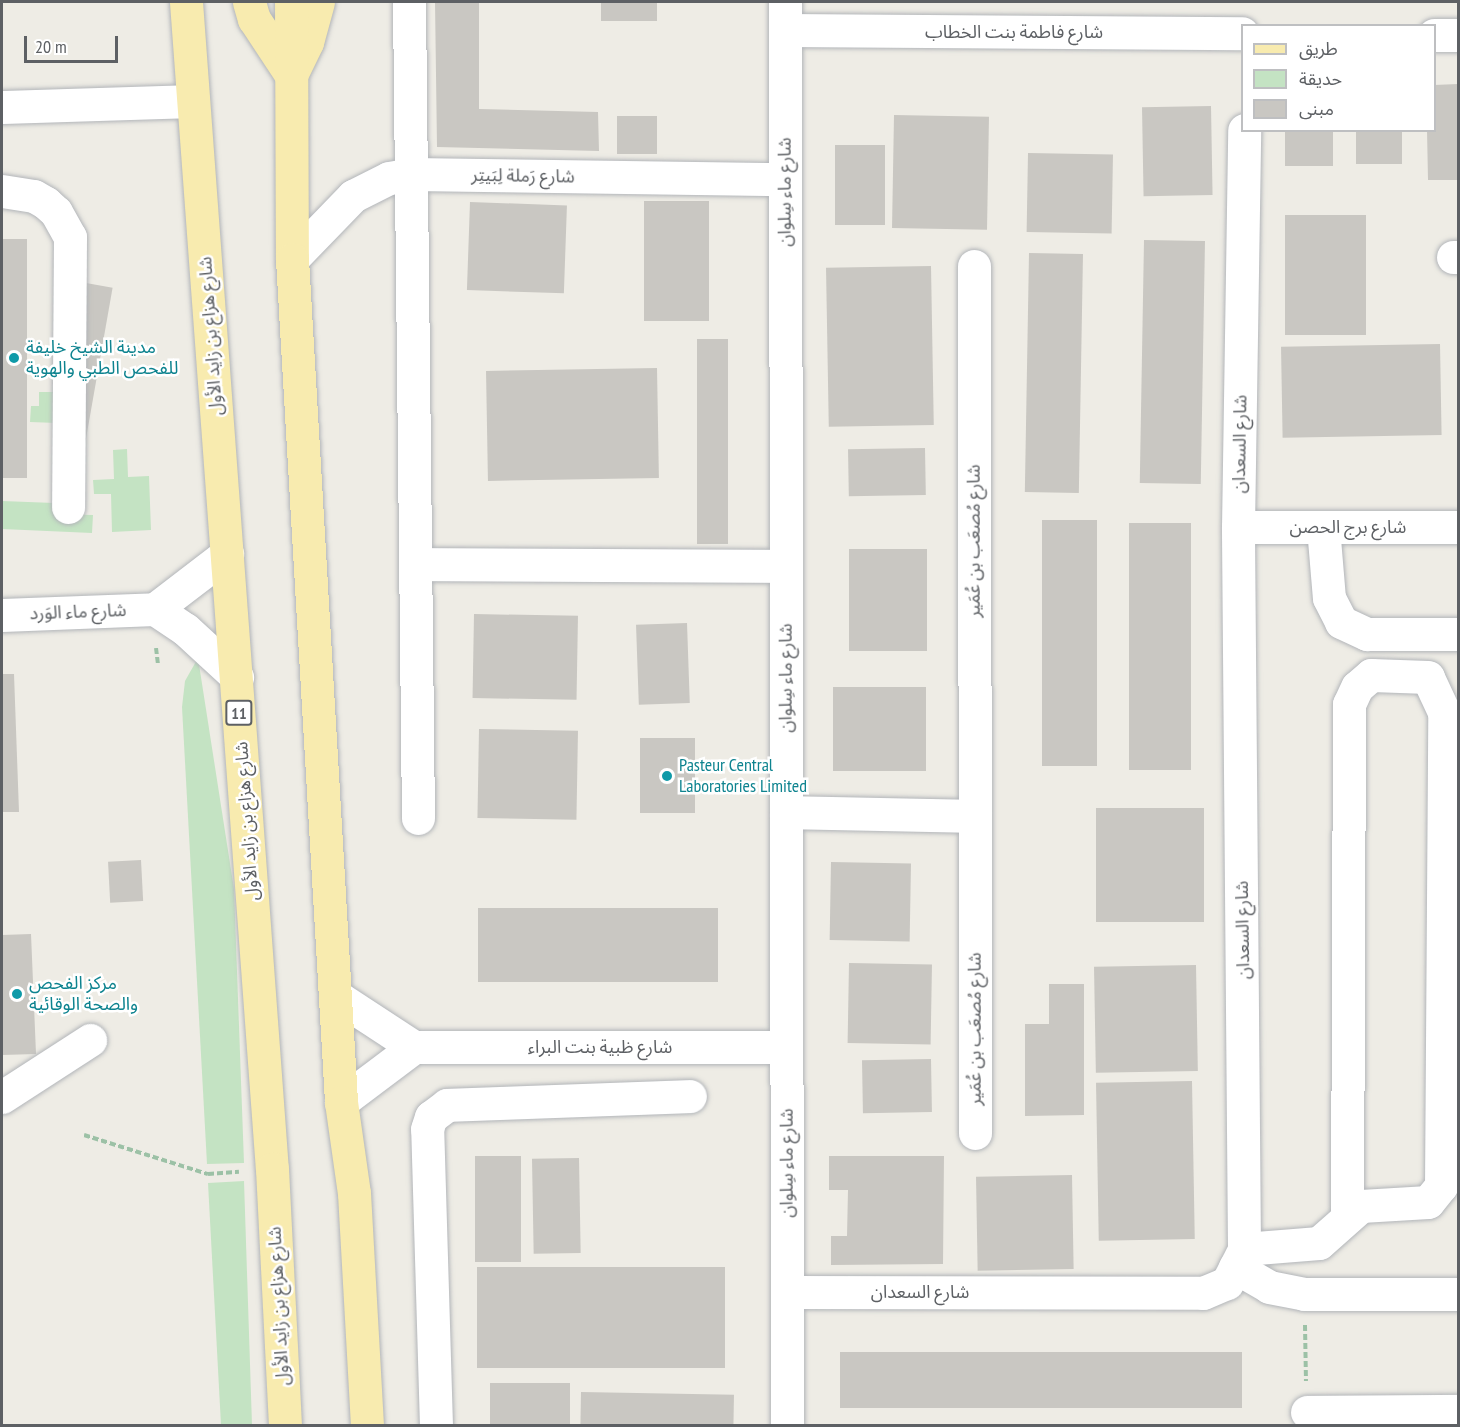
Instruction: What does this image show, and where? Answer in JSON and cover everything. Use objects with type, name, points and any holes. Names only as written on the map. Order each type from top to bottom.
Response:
[{"type":"main road","name":"شارع هزاع بن زايد الأول","points":[[186,2],[272,1169],[285,1425]]},
{"type":"main road","points":[[249,2],[254,19],[291,75]]},
{"type":"main road","points":[[291,2],[292,259],[341,1102],[354,1193],[367,1425]]},
{"type":"main road","points":[[291,75],[307,42],[318,2]]},
{"type":"street","points":[[409,2],[418,818]]},
{"type":"street","name":"شارع فاطمة بنت الخطاب","points":[[785,16],[1241,33]]},
{"type":"street","name":"شارع ماء سِلوان","points":[[785,16],[787,1425]]},
{"type":"street","points":[[1436,35],[1458,35]]},
{"type":"street","points":[[2,106],[194,101]]},
{"type":"street","name":"شارع السعدان","points":[[787,1292],[1203,1293],[1227,1283],[1240,1258],[1238,527],[1244,132]]},
{"type":"street","name":"شارع رَملة لِبَيتِر","points":[[292,259],[353,196],[389,178],[411,174],[785,179]]},
{"type":"street","points":[[2,191],[27,194],[46,203],[56,212],[70,237],[68,507]]},
{"type":"street","name":"شارع مُصعَب بن عُمَير","points":[[974,266],[975,1133]]},
{"type":"street","name":"شارع برج الحصن","points":[[1238,527],[1458,526]]},
{"type":"street","points":[[1323,527],[1329,598],[1341,622],[1367,634],[1458,634]]},
{"type":"street","points":[[227,554],[155,609],[185,629],[237,677]]},
{"type":"street","points":[[415,564],[786,566]]},
{"type":"street","name":"شارع ماء الوَرد","points":[[2,615],[155,609]]},
{"type":"street","points":[[1240,1258],[1319,1243],[1347,1215],[1361,1206],[1428,1202],[1441,1186],[1444,712],[1428,677],[1371,675],[1357,687],[1349,704],[1347,1215]]},
{"type":"street","points":[[786,812],[975,816]]},
{"type":"street","points":[[336,996],[414,1047],[341,1102]]},
{"type":"street","points":[[2,1097],[90,1040]]},
{"type":"street","name":"شارع ظبية بنت البراء","points":[[414,1047],[786,1047]]},
{"type":"street","points":[[585,1100],[586,1047]]},
{"type":"street","points":[[436,1425],[428,1129],[431,1117],[447,1105],[690,1096]]},
{"type":"street","points":[[1240,1258],[1269,1287],[1304,1294],[1458,1294]]},
{"type":"street","points":[[1307,1412],[1458,1411]]},
{"type":"path","points":[[84,1135],[208,1174],[272,1169]]},
{"type":"path","points":[[1304,1294],[1307,1412]]},
{"type":"green space","points":[[39,392],[58,392],[57,423],[30,422],[31,406],[39,406]]},
{"type":"green space","points":[[127,449],[128,477],[149,476],[151,530],[112,532],[111,494],[94,494],[93,480],[114,479],[113,450]]},
{"type":"green space","points":[[2,501],[54,503],[54,514],[93,515],[92,533],[2,529]]},
{"type":"green space","points":[[198,658],[234,889],[244,1163],[207,1164],[182,707],[185,681]]},
{"type":"green space","points":[[244,1181],[252,1425],[221,1425],[208,1183]]},
{"type":"building","points":[[435,2],[479,2],[479,109],[598,112],[599,151],[437,147]]},
{"type":"building","points":[[601,2],[657,2],[657,21],[601,21]]},
{"type":"building","points":[[1458,84],[1458,180],[1428,180],[1427,132],[1436,132],[1436,85]]},
{"type":"building","points":[[1211,106],[1213,195],[1144,196],[1142,107]]},
{"type":"building","points":[[894,115],[989,117],[987,230],[892,228]]},
{"type":"building","points":[[617,116],[657,116],[657,154],[617,154]]},
{"type":"building","points":[[1285,132],[1333,132],[1333,166],[1285,166]]},
{"type":"building","points":[[1356,132],[1402,132],[1402,164],[1356,164]]},
{"type":"building","points":[[835,145],[885,145],[885,225],[835,225]]},
{"type":"building","points":[[1028,153],[1113,154],[1112,233],[1027,232]]},
{"type":"building","points":[[644,201],[709,201],[709,321],[644,321]]},
{"type":"building","points":[[470,202],[567,205],[564,293],[467,290]]},
{"type":"building","points":[[1285,215],[1366,215],[1366,335],[1285,335]]},
{"type":"building","name":"مدينة الشيخ خليفة للفحص الطبي والهوية","points":[[2,239],[27,239],[27,478],[2,478]]},
{"type":"building","points":[[1144,240],[1205,241],[1201,484],[1140,483]]},
{"type":"building","points":[[1029,253],[1083,254],[1079,493],[1025,492]]},
{"type":"building","points":[[931,266],[934,425],[829,427],[826,268]]},
{"type":"building","points":[[86,283],[113,288],[81,466],[55,461]]},
{"type":"building","points":[[697,339],[728,339],[728,544],[697,544]]},
{"type":"building","points":[[1440,344],[1442,435],[1283,438],[1281,347]]},
{"type":"building","points":[[657,368],[659,478],[488,481],[486,371]]},
{"type":"building","points":[[925,448],[926,495],[849,496],[848,449]]},
{"type":"building","points":[[1042,520],[1097,520],[1097,766],[1042,766]]},
{"type":"building","points":[[1129,523],[1191,523],[1191,770],[1129,770]]},
{"type":"building","points":[[849,549],[927,549],[927,651],[849,651]]},
{"type":"building","points":[[474,614],[578,616],[577,700],[473,698]]},
{"type":"building","points":[[687,623],[690,703],[639,705],[636,625]]},
{"type":"building","points":[[2,674],[14,674],[19,812],[2,812]]},
{"type":"building","points":[[833,687],[926,687],[926,771],[833,771]]},
{"type":"building","points":[[479,729],[578,731],[576,820],[477,818]]},
{"type":"building","name":"Pasteur Central Laboratories Limited","points":[[640,738],[695,738],[695,813],[640,813]]},
{"type":"building","points":[[1096,808],[1204,808],[1204,922],[1096,922]]},
{"type":"building","points":[[141,860],[143,901],[110,903],[108,862]]},
{"type":"building","points":[[831,862],[911,863],[910,941],[830,940]]},
{"type":"building","points":[[478,908],[718,908],[718,982],[478,982]]},
{"type":"building","name":"مركز الفحص والصحة الوقائية","points":[[31,934],[36,1054],[2,1055],[2,935]]},
{"type":"building","points":[[849,963],[932,964],[931,1044],[848,1043]]},
{"type":"building","points":[[1196,965],[1198,1071],[1096,1073],[1094,967]]},
{"type":"building","points":[[1049,984],[1084,984],[1084,1115],[1025,1116],[1025,1024],[1049,1024]]},
{"type":"building","points":[[931,1059],[932,1112],[863,1113],[862,1060]]},
{"type":"building","points":[[1192,1081],[1195,1239],[1099,1241],[1096,1083]]},
{"type":"building","points":[[475,1156],[521,1156],[521,1262],[475,1262]]},
{"type":"building","points":[[829,1156],[944,1156],[943,1264],[831,1265],[831,1236],[847,1236],[848,1190],[829,1190]]},
{"type":"building","points":[[579,1158],[581,1253],[534,1254],[532,1159]]},
{"type":"building","points":[[1072,1175],[1074,1269],[978,1271],[976,1177]]},
{"type":"building","points":[[477,1267],[725,1267],[725,1368],[477,1368]]},
{"type":"building","points":[[840,1352],[1242,1352],[1242,1408],[840,1408]]},
{"type":"building","points":[[490,1383],[570,1383],[570,1426],[490,1426]]},
{"type":"building","points":[[581,1392],[734,1395],[733,1426],[580,1426]]},
{"type":"place","name":"مدينة الشيخ خليفة للفحص الطبي والهوية","points":[[14,358]]},
{"type":"place","name":"Pasteur Central Laboratories Limited","points":[[667,776]]},
{"type":"place","name":"مركز الفحص والصحة الوقائية","points":[[17,994]]}]
